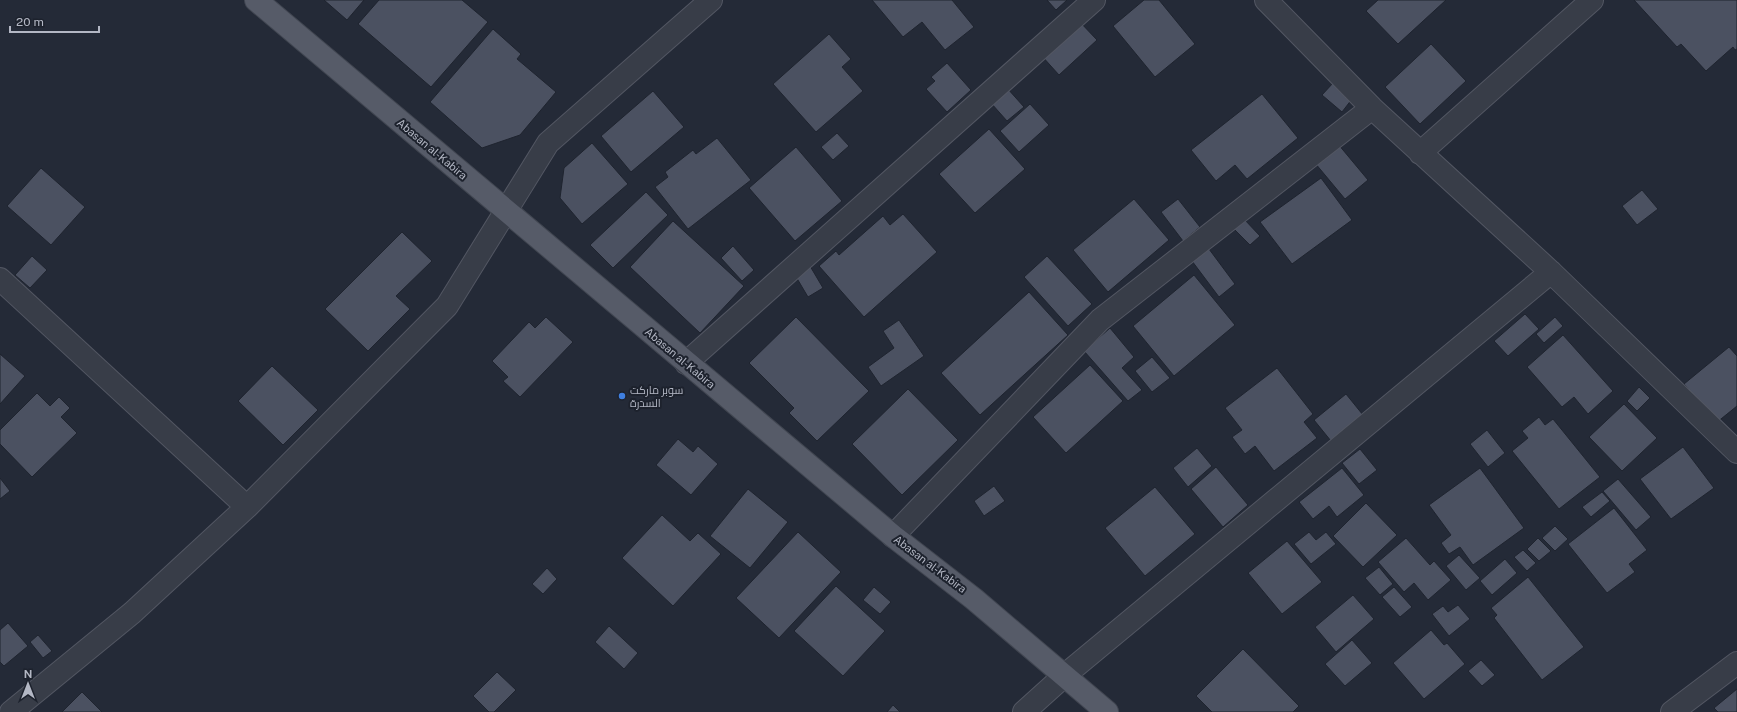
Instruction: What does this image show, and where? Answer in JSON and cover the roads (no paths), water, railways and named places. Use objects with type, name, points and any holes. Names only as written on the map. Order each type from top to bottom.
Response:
[{"type":"main road","name":"Abasan al-Kabira","points":[[256,0],[686,363],[893,536],[974,599],[1107,712]]},
{"type":"street","points":[[11,712],[132,613],[247,507],[447,306],[548,142],[712,0]]},
{"type":"street","points":[[686,363],[1094,0]]},
{"type":"street","points":[[1266,0],[1372,108],[1551,272],[1737,452]]},
{"type":"street","points":[[1420,153],[1592,0]]},
{"type":"street","points":[[893,536],[1100,320],[1372,108]]},
{"type":"street","points":[[1024,712],[1065,675],[1551,272]]},
{"type":"street","points":[[0,279],[247,507]]},
{"type":"street","points":[[1672,712],[1737,663]]},
{"type":"place","name":"سوبر ماركت السدرة","points":[[622,396]]}]
